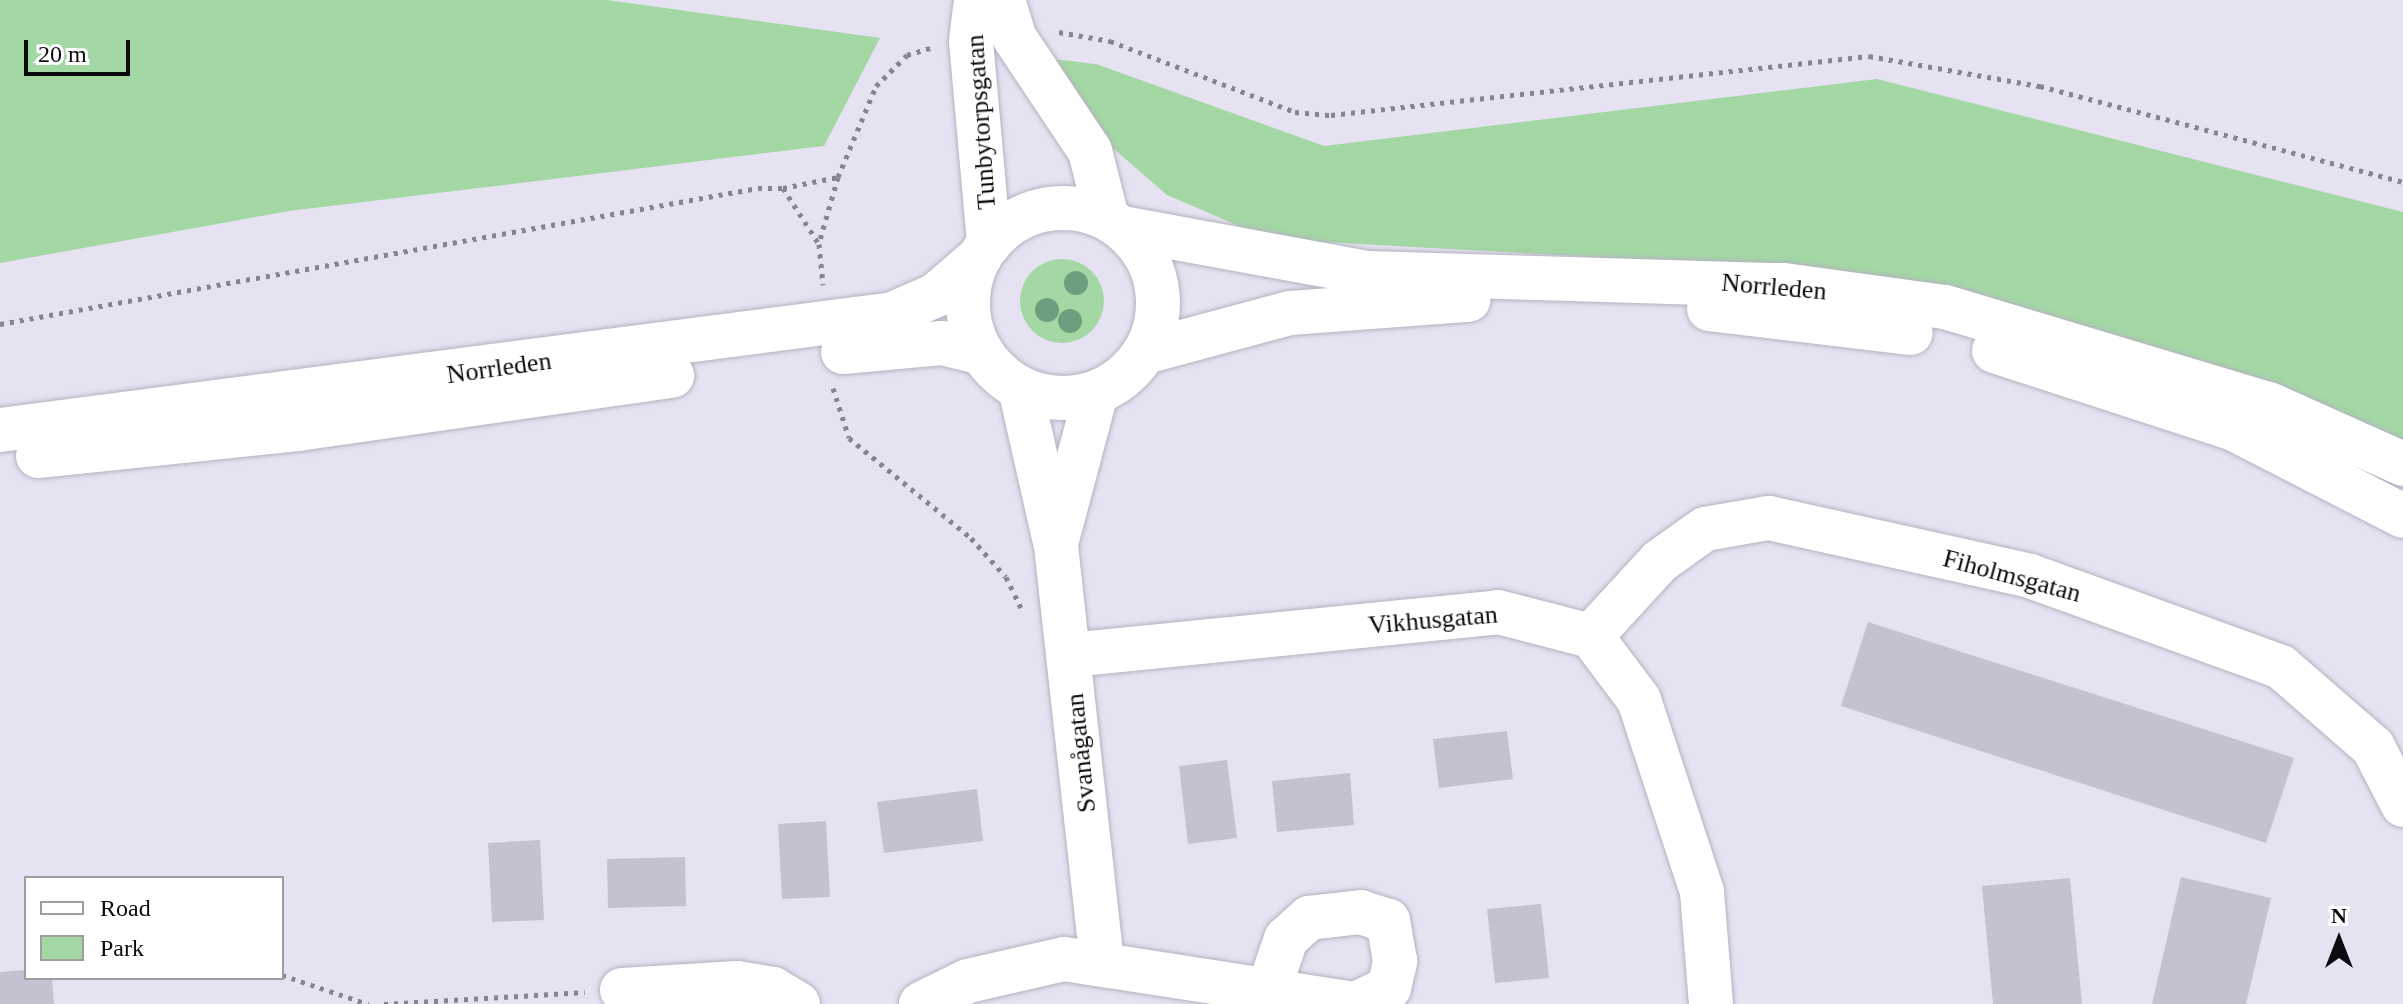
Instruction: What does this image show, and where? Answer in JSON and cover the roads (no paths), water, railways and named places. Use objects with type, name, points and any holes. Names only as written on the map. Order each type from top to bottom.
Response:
[{"type":"main road","name":"Tunbytorpsgatan","points":[[976,0],[971,41],[984,250]]},
{"type":"main road","name":"Tunbytorpsgatan","points":[[1003,0],[1014,37],[1090,151],[1115,223]]},
{"type":"main road","points":[[1070,208],[1115,223],[1146,256],[1158,288],[1158,318],[1145,352],[1096,393],[1061,398],[1020,388],[982,353],[968,303],[984,250],[1033,212],[1070,208]]},
{"type":"main road","name":"Norrleden","points":[[1115,223],[1368,273],[1784,285],[1945,307],[2269,404],[2403,464]]},
{"type":"main road","name":"Norrleden","points":[[0,430],[893,314],[936,295],[984,250]]},
{"type":"main road","name":"Norrleden","points":[[1145,352],[1290,313],[1463,300],[1615,301],[1948,338],[2099,382],[2234,429],[2403,516]]},
{"type":"main road","name":"Norrleden","points":[[0,460],[298,429],[903,343],[982,353]]},
{"type":"main road","name":"Svanågatan","points":[[1020,388],[1056,546],[1102,960]]},
{"type":"main road","name":"Svanågatan","points":[[1056,546],[1096,393]]},
{"type":"main road","name":"Fiholmsgatan","points":[[1591,636],[1660,561],[1705,529],[1769,518],[2030,576],[2281,667],[2373,747],[2403,805]]},
{"type":"main road","name":"Vikhusgatan","points":[[1070,655],[1498,612],[1591,636]]},
{"type":"main road","points":[[1591,636],[1639,700],[1702,892],[1711,1004]]},
{"type":"main road","points":[[921,1004],[1013,968],[1102,960],[1269,988]]},
{"type":"main road","points":[[622,990],[737,983],[773,989],[798,1004]]}]
